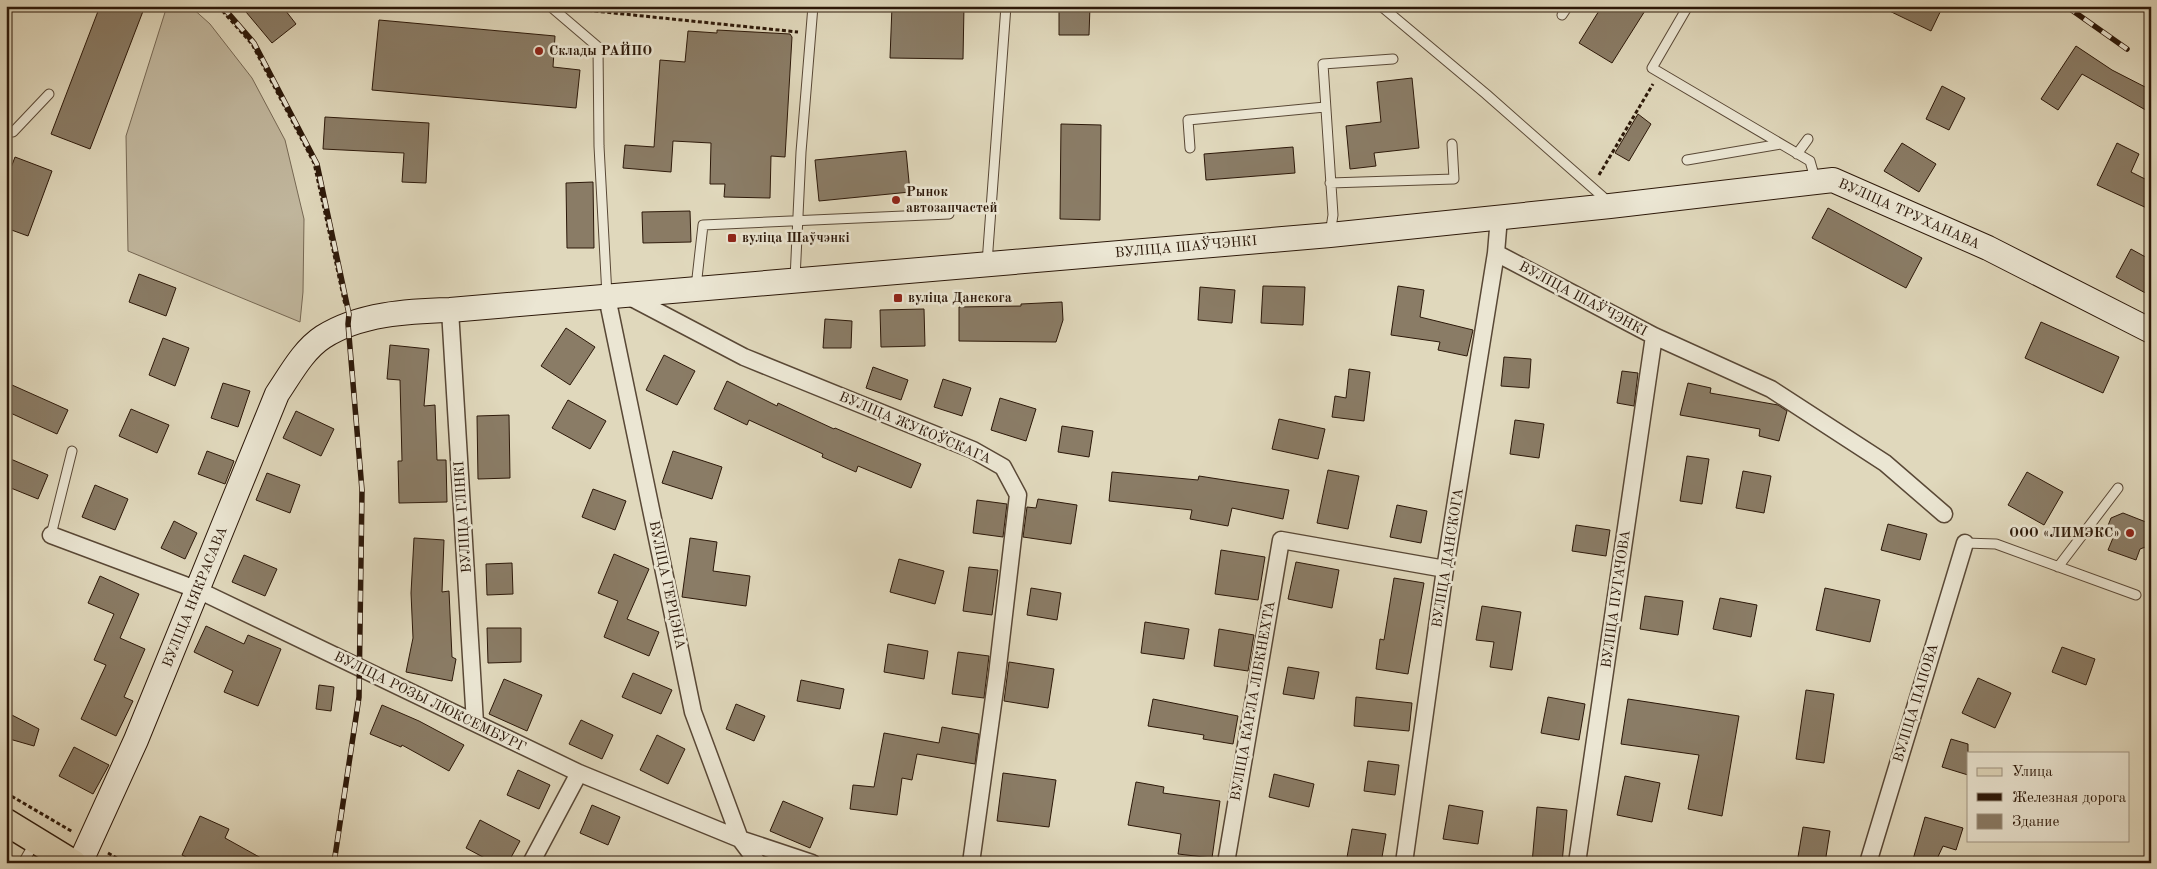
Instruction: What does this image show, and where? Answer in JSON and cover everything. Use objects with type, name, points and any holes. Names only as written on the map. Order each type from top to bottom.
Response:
[{"type":"main road","name":"ВУЛІЦА ТРУХАНАВА","points":[[1499,217],[1833,180],[1988,248],[2151,331]]},
{"type":"main road","name":"ВУЛІЦА ШАЎЧЭНКІ","points":[[322,338],[348,324],[406,312],[450,310],[796,279],[1330,235],[1499,217]]},
{"type":"main road","name":"ВУЛІЦА НЯКРАСАВА","points":[[85,853],[136,740],[277,394],[299,360],[322,338]]},
{"type":"main road","points":[[6,822],[73,863]]},
{"type":"street","points":[[1496,253],[1499,217]]},
{"type":"street","name":"ВУЛІЦА ШАЎЧЭНКІ","points":[[1496,253],[1654,336],[1771,389],[1885,463],[1944,514]]},
{"type":"street","name":"ВУЛІЦА ДАНСКОГА","points":[[1404,863],[1445,569],[1496,253]]},
{"type":"street","name":"ВУЛІЦА ГЕРЦЭНА","points":[[616,296],[693,712],[740,839],[758,863]]},
{"type":"street","name":"ВУЛІЦА ЖУКОЎСКАГА","points":[[616,296],[744,357],[972,450],[1004,467],[1018,494],[971,863]]},
{"type":"street","name":"ВУЛІЦА ГЛІНКІ","points":[[450,310],[475,723]]},
{"type":"street","name":"ВУЛІЦА ПУГАЧОВА","points":[[1577,863],[1654,336]]},
{"type":"street","name":"ВУЛІЦА РОЗЫ ЛЮКСЕМБУРГ","points":[[51,535],[198,590],[579,773],[740,839],[812,863]]},
{"type":"street","name":"ВУЛІЦА КАРЛА ЛІБКНЕХТА","points":[[1226,863],[1281,540],[1445,569]]},
{"type":"street","name":"ВУЛІЦА ПАПОВА","points":[[1868,863],[1965,543]]},
{"type":"street","points":[[531,863],[579,773]]},
{"type":"lane","points":[[550,6],[598,47],[599,146],[616,296]]},
{"type":"lane","points":[[796,279],[798,220],[813,6]]},
{"type":"lane","points":[[987,263],[1006,6]]},
{"type":"lane","points":[[1381,6],[1486,94],[1592,187],[1610,206]]},
{"type":"lane","points":[[1562,15],[1568,6]]},
{"type":"lane","points":[[1688,6],[1652,68],[1810,161],[1816,182]]},
{"type":"lane","points":[[1330,235],[1332,215],[1323,64],[1393,60]]},
{"type":"lane","points":[[6,129],[13,132],[49,94]]},
{"type":"lane","points":[[1190,148],[1188,120],[1325,108]]},
{"type":"lane","points":[[1798,154],[1808,139]]},
{"type":"lane","points":[[1330,183],[1454,179],[1452,144]]},
{"type":"lane","points":[[1687,160],[1781,144]]},
{"type":"lane","points":[[696,288],[703,225],[949,214]]},
{"type":"lane","points":[[51,535],[72,451]]},
{"type":"lane","points":[[2058,567],[2118,488]]},
{"type":"lane","points":[[1965,543],[1996,544],[2136,595]]},
{"type":"lane","points":[[23,863],[37,840]]},
{"type":"path","points":[[218,6],[252,44],[314,163],[345,307]]},
{"type":"path","points":[[550,6],[811,35]]},
{"type":"path","points":[[1592,187],[1660,73]]},
{"type":"path","points":[[6,793],[85,853],[125,863]]},
{"type":"shaded area","points":[[167,6],[190,6],[210,24],[252,78],[285,140],[304,219],[303,292],[300,322],[128,251],[126,136]]},
{"type":"building","points":[[100,6],[145,6],[90,149],[51,134]]},
{"type":"building","points":[[241,6],[282,6],[296,24],[272,43]]},
{"type":"building","points":[[892,6],[964,6],[963,59],[890,58]]},
{"type":"building","points":[[1059,6],[1090,6],[1089,35],[1059,35]]},
{"type":"building","points":[[1602,6],[1648,6],[1612,63],[1579,43]]},
{"type":"building","points":[[1879,6],[1943,6],[1931,31]]},
{"type":"building","points":[[379,20],[555,36],[553,67],[580,70],[576,108],[372,90]]},
{"type":"building","points":[[717,30],[790,34],[792,37],[785,157],[771,156],[770,198],[724,197],[725,184],[710,184],[711,143],[673,141],[671,172],[623,168],[625,145],[654,147],[660,60],[685,62],[688,31],[717,33]]},
{"type":"building","points":[[2076,46],[2112,70],[2151,90],[2151,113],[2082,74],[2058,110],[2041,99]]},
{"type":"building","points":[[1412,78],[1419,148],[1374,153],[1376,166],[1350,169],[1346,126],[1381,122],[1377,82]]},
{"type":"building","points":[[1942,86],[1965,98],[1949,130],[1926,119]]},
{"type":"building","points":[[1638,114],[1651,124],[1629,161],[1615,153]]},
{"type":"building","points":[[325,117],[429,123],[426,183],[402,182],[404,153],[323,149]]},
{"type":"building","points":[[1061,124],[1101,125],[1100,220],[1060,219]]},
{"type":"building","points":[[1902,143],[1936,164],[1919,192],[1884,171]]},
{"type":"building","points":[[2117,143],[2139,154],[2131,172],[2151,182],[2151,210],[2097,185]]},
{"type":"building","points":[[1293,147],[1295,173],[1206,180],[1204,154]]},
{"type":"building","points":[[906,151],[910,192],[819,201],[815,160]]},
{"type":"building","points":[[15,157],[52,171],[28,236],[6,228],[6,181]]},
{"type":"building","points":[[593,182],[594,248],[567,248],[566,183]]},
{"type":"building","points":[[1828,208],[1922,258],[1906,288],[1812,238]]},
{"type":"building","points":[[690,211],[691,242],[643,243],[642,212]]},
{"type":"building","points":[[2131,249],[2151,260],[2151,296],[2116,277]]},
{"type":"building","points":[[139,274],[176,288],[166,316],[129,302]]},
{"type":"building","points":[[1263,286],[1305,287],[1303,325],[1261,323]]},
{"type":"building","points":[[1398,286],[1424,290],[1420,317],[1473,330],[1467,356],[1438,350],[1440,342],[1391,335]]},
{"type":"building","points":[[1200,287],[1235,290],[1232,323],[1198,320]]},
{"type":"building","points":[[1062,302],[1063,320],[1056,342],[959,341],[959,307],[1021,306],[1021,304]]},
{"type":"building","points":[[924,309],[925,346],[881,347],[880,310]]},
{"type":"building","points":[[825,319],[852,321],[851,348],[823,348]]},
{"type":"building","points":[[2041,322],[2119,357],[2103,393],[2025,358]]},
{"type":"building","points":[[566,328],[595,347],[570,385],[541,366]]},
{"type":"building","points":[[163,338],[189,348],[175,386],[149,375]]},
{"type":"building","points":[[390,345],[429,349],[424,406],[435,405],[437,460],[446,460],[447,502],[399,503],[398,461],[402,461],[400,380],[387,379]]},
{"type":"building","points":[[664,355],[695,371],[677,405],[646,390]]},
{"type":"building","points":[[1504,357],[1531,359],[1529,388],[1501,386]]},
{"type":"building","points":[[873,367],[908,380],[901,400],[866,388]]},
{"type":"building","points":[[1349,369],[1370,372],[1364,421],[1332,417],[1335,396],[1346,398]]},
{"type":"building","points":[[1622,371],[1638,373],[1634,406],[1617,403]]},
{"type":"building","points":[[943,379],[971,388],[962,416],[934,407]]},
{"type":"building","points":[[727,381],[777,406],[778,403],[834,429],[921,464],[911,488],[858,466],[856,472],[822,457],[823,454],[749,420],[747,425],[714,409]]},
{"type":"building","points":[[223,383],[250,391],[238,427],[211,418]]},
{"type":"building","points":[[1688,383],[1711,388],[1710,393],[1778,405],[1787,411],[1779,441],[1759,436],[1760,429],[1680,415]]},
{"type":"building","points":[[12,385],[68,410],[57,434],[6,411],[6,398]]},
{"type":"building","points":[[1000,398],[1036,409],[1026,441],[991,430]]},
{"type":"building","points":[[568,400],[606,421],[590,449],[552,428]]},
{"type":"building","points":[[131,409],[169,425],[157,453],[119,436]]},
{"type":"building","points":[[296,411],[334,429],[321,456],[283,438]]},
{"type":"building","points":[[509,415],[510,478],[478,479],[477,416]]},
{"type":"building","points":[[1279,419],[1325,429],[1318,459],[1272,449]]},
{"type":"building","points":[[1515,420],[1544,424],[1539,458],[1510,454]]},
{"type":"building","points":[[1062,426],[1093,431],[1089,457],[1058,452]]},
{"type":"building","points":[[207,451],[234,461],[225,484],[198,474]]},
{"type":"building","points":[[673,451],[722,467],[712,499],[662,483]]},
{"type":"building","points":[[1687,456],[1709,459],[1702,504],[1680,501]]},
{"type":"building","points":[[6,457],[48,475],[38,499],[6,486]]},
{"type":"building","points":[[1328,470],[1359,476],[1348,529],[1317,523]]},
{"type":"building","points":[[1743,471],[1771,476],[1764,513],[1736,508]]},
{"type":"building","points":[[1112,472],[1198,480],[1199,476],[1289,490],[1283,519],[1232,508],[1228,526],[1190,519],[1192,510],[1109,501]]},
{"type":"building","points":[[2027,472],[2063,492],[2044,525],[2008,505]]},
{"type":"building","points":[[267,473],[300,485],[290,513],[256,500]]},
{"type":"building","points":[[95,485],[128,499],[115,530],[82,517]]},
{"type":"building","points":[[593,489],[626,501],[615,530],[582,517]]},
{"type":"building","points":[[1038,499],[1077,505],[1071,544],[1023,537],[1027,507],[1036,508]]},
{"type":"building","points":[[977,500],[1007,504],[1003,537],[973,533]]},
{"type":"building","points":[[1397,505],[1427,511],[1421,543],[1390,537]]},
{"type":"building","name":"ООО «ЛИМЭКС»","points":[[2123,513],[2151,524],[2151,545],[2140,549],[2136,560],[2108,550],[2113,538],[2107,528],[2111,518]]},
{"type":"building","points":[[174,521],[197,533],[185,559],[161,548]]},
{"type":"building","points":[[1888,524],[1927,534],[1920,560],[1881,550]]},
{"type":"building","points":[[1576,525],[1610,530],[1606,556],[1572,551]]},
{"type":"building","points":[[414,538],[444,540],[442,592],[449,591],[452,657],[456,659],[452,681],[406,672],[413,638],[411,593]]},
{"type":"building","points":[[690,538],[717,542],[713,571],[750,576],[746,606],[682,597]]},
{"type":"building","points":[[1221,550],[1265,557],[1258,600],[1215,594]]},
{"type":"building","points":[[614,554],[649,569],[627,619],[659,632],[649,656],[604,637],[618,601],[598,593]]},
{"type":"building","points":[[244,555],[277,569],[265,596],[232,582]]},
{"type":"building","points":[[899,559],[944,571],[935,604],[890,592]]},
{"type":"building","points":[[1296,562],[1339,570],[1332,608],[1288,599]]},
{"type":"building","points":[[512,563],[513,594],[487,595],[486,564]]},
{"type":"building","points":[[969,567],[998,570],[992,615],[963,611]]},
{"type":"building","points":[[100,576],[139,594],[120,638],[145,649],[124,697],[133,701],[116,736],[81,719],[106,665],[94,660],[114,614],[88,603]]},
{"type":"building","points":[[1394,578],[1424,583],[1408,674],[1376,669],[1380,639],[1384,640]]},
{"type":"building","points":[[1031,588],[1061,593],[1057,620],[1027,615]]},
{"type":"building","points":[[1825,588],[1880,600],[1870,642],[1816,630]]},
{"type":"building","points":[[1645,596],[1683,601],[1678,635],[1640,629]]},
{"type":"building","points":[[1720,598],[1757,605],[1751,637],[1713,629]]},
{"type":"building","points":[[1482,606],[1521,612],[1512,670],[1490,667],[1494,642],[1476,640]]},
{"type":"building","points":[[1145,622],[1189,629],[1184,659],[1141,653]]},
{"type":"building","points":[[206,626],[244,644],[248,635],[281,649],[258,706],[224,692],[233,671],[194,652]]},
{"type":"building","points":[[487,628],[521,628],[521,662],[488,663]]},
{"type":"building","points":[[1219,629],[1254,635],[1248,671],[1214,666]]},
{"type":"building","points":[[888,644],[928,651],[924,679],[884,672]]},
{"type":"building","points":[[2062,647],[2095,659],[2086,685],[2052,672]]},
{"type":"building","points":[[958,652],[989,656],[984,698],[952,694]]},
{"type":"building","points":[[1009,662],[1054,669],[1048,708],[1004,701]]},
{"type":"building","points":[[1288,667],[1319,672],[1314,699],[1283,694]]},
{"type":"building","points":[[633,673],[672,690],[661,714],[622,697]]},
{"type":"building","points":[[1978,678],[2011,693],[1995,728],[1962,713]]},
{"type":"building","points":[[504,679],[542,695],[527,731],[489,714]]},
{"type":"building","points":[[801,680],[844,689],[840,709],[797,701]]},
{"type":"building","points":[[319,685],[334,687],[331,711],[316,709]]},
{"type":"building","points":[[1806,690],[1834,694],[1824,763],[1796,759]]},
{"type":"building","points":[[1356,697],[1412,703],[1409,731],[1354,726]]},
{"type":"building","points":[[1548,697],[1585,704],[1579,740],[1541,733]]},
{"type":"building","points":[[1153,699],[1238,716],[1233,744],[1203,739],[1204,735],[1148,726]]},
{"type":"building","points":[[1628,699],[1739,716],[1722,816],[1688,809],[1699,755],[1621,744]]},
{"type":"building","points":[[736,704],[765,716],[754,741],[726,729]]},
{"type":"building","points":[[382,705],[419,721],[464,745],[449,771],[402,745],[401,747],[370,734]]},
{"type":"building","points":[[6,712],[39,729],[34,746],[6,738]]},
{"type":"building","points":[[581,720],[613,735],[602,759],[569,744]]},
{"type":"building","points":[[942,727],[979,734],[975,764],[917,754],[912,780],[902,778],[897,815],[850,809],[853,785],[874,787],[884,733],[939,743]]},
{"type":"building","points":[[657,735],[685,749],[668,784],[640,770]]},
{"type":"building","points":[[1951,739],[1968,744],[1967,775],[1942,767]]},
{"type":"building","points":[[74,747],[109,765],[93,794],[59,776]]},
{"type":"building","points":[[1368,761],[1399,765],[1395,795],[1364,791]]},
{"type":"building","points":[[518,770],[550,785],[539,809],[507,795]]},
{"type":"building","points":[[1003,773],[1056,780],[1049,827],[997,821]]},
{"type":"building","points":[[1274,774],[1314,784],[1309,807],[1269,797]]},
{"type":"building","points":[[1625,776],[1660,783],[1652,822],[1617,815]]},
{"type":"building","points":[[1136,782],[1164,787],[1163,793],[1220,801],[1212,858],[1178,854],[1181,834],[1128,825]]},
{"type":"building","points":[[783,801],[823,818],[810,848],[770,831]]},
{"type":"building","points":[[592,805],[620,817],[608,845],[580,833]]},
{"type":"building","points":[[1449,805],[1483,811],[1478,844],[1443,839]]},
{"type":"building","points":[[1537,807],[1567,810],[1562,863],[1532,863]]},
{"type":"building","points":[[200,816],[229,829],[225,838],[270,863],[198,863],[182,855]]},
{"type":"building","points":[[1925,817],[1963,828],[1956,850],[1943,846],[1935,863],[1912,863]]},
{"type":"building","points":[[480,820],[520,841],[508,863],[494,863],[466,848]]},
{"type":"building","points":[[1803,827],[1830,831],[1825,863],[1797,863]]},
{"type":"building","points":[[1352,829],[1386,834],[1381,863],[1346,863]]},
{"type":"railway","points":[[222,6],[254,43],[317,164],[349,314],[348,324],[362,490],[359,697],[334,863]]},
{"type":"railway","points":[[2066,6],[2127,49]]},
{"type":"place","name":"Склады РАЙПО","points":[[539,51]]},
{"type":"place","name":"Рынок автозапчастей","points":[[896,200]]},
{"type":"place","name":"вуліца Шаўчэнкі","points":[[732,238]]},
{"type":"place","name":"вуліца Данскога","points":[[898,298]]},
{"type":"place","name":"ООО «ЛИМЭКС»","points":[[2130,533]]}]
